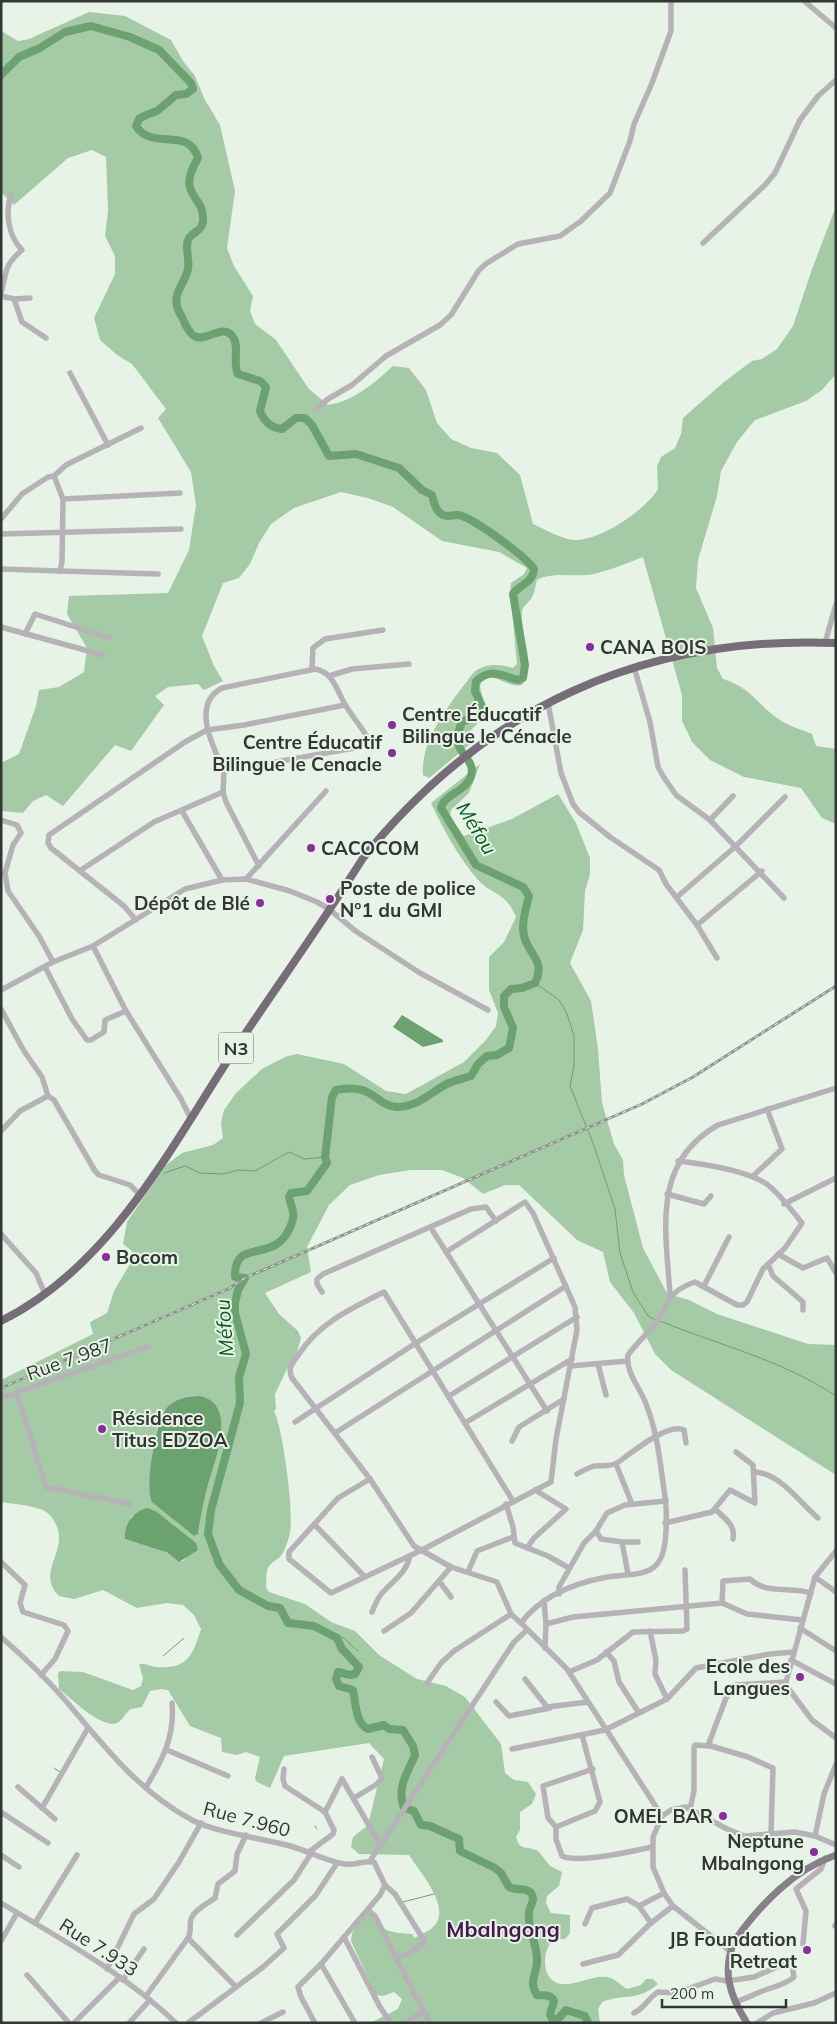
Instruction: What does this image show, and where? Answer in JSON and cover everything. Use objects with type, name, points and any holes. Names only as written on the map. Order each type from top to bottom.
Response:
[{"type":"highway","name":"N3","points":[[1,1321],[45,1294],[92,1252],[140,1195],[363,858],[424,791],[458,762],[517,720],[548,703],[603,678],[634,668],[686,653],[732,646],[778,642],[836,643]]},
{"type":"main road","points":[[747,2023],[735,2002],[727,1981],[730,1951],[744,1927],[786,1883],[799,1872],[836,1854]]},
{"type":"street","points":[[318,408],[352,385],[386,356],[440,325],[451,315],[479,270],[487,263],[518,244],[560,236],[581,221],[610,193],[630,141],[634,124],[669,39],[672,26],[672,1]]},
{"type":"street","points":[[804,1],[836,28]]},
{"type":"street","points":[[704,243],[775,173],[800,120],[818,96],[836,80]]},
{"type":"street","points":[[11,195],[7,213],[9,225],[18,246],[22,250],[11,260],[6,270],[1,295],[14,299],[30,298]]},
{"type":"street","points":[[14,299],[22,322],[46,338]]},
{"type":"street","points":[[70,373],[108,445]]},
{"type":"street","points":[[1,519],[22,494],[48,477],[54,476],[66,465],[140,428]]},
{"type":"street","points":[[54,476],[59,485],[62,499],[62,561],[60,571]]},
{"type":"street","points":[[62,499],[180,493]]},
{"type":"street","points":[[1,534],[181,529]]},
{"type":"street","points":[[1,569],[158,574]]},
{"type":"street","points":[[825,642],[836,604]]},
{"type":"street","points":[[25,634],[29,622],[35,614],[110,638]]},
{"type":"street","points":[[1,627],[103,655]]},
{"type":"street","points":[[312,669],[313,648],[316,644],[336,636],[383,630]]},
{"type":"street","points":[[329,676],[352,670],[409,664]]},
{"type":"street","points":[[634,668],[650,722],[659,770],[676,795],[710,820],[762,871],[784,898]]},
{"type":"street","points":[[224,771],[364,745],[368,738],[329,676],[321,670],[312,669],[222,688],[216,691],[210,700],[206,714],[207,730],[224,771],[223,792],[226,802],[259,866]]},
{"type":"street","points":[[548,703],[561,773],[573,804],[579,812],[610,837],[659,870],[666,884],[697,925],[716,958]]},
{"type":"street","points":[[136,920],[124,906],[82,870],[51,848],[48,843],[50,835],[185,742],[207,730],[244,725],[345,704]]},
{"type":"street","points":[[246,879],[326,791]]},
{"type":"street","points":[[82,870],[154,822],[223,792]]},
{"type":"street","points":[[710,820],[733,796]]},
{"type":"street","points":[[677,897],[736,846],[785,796]]},
{"type":"street","points":[[182,811],[222,880]]},
{"type":"street","points":[[1,820],[17,825],[21,832],[11,851],[4,873],[8,891],[39,936],[53,962]]},
{"type":"street","points":[[697,925],[762,871]]},
{"type":"street","points":[[1,990],[53,962],[93,946],[185,889],[222,880],[246,879],[290,891],[329,909],[357,932],[407,965],[488,1010]]},
{"type":"street","points":[[93,946],[126,1011],[190,1117]]},
{"type":"street","points":[[45,967],[72,1019],[86,1040],[91,1040],[104,1032],[105,1020],[126,1011]]},
{"type":"street","points":[[1,1010],[24,1051],[42,1076],[48,1096],[54,1100],[95,1171],[99,1175],[130,1185],[140,1195]]},
{"type":"street","points":[[521,1623],[544,1601],[571,1587],[605,1577],[647,1571],[657,1565],[664,1549],[666,1500],[656,1436],[646,1402],[627,1361],[632,1349],[656,1324],[670,1295],[667,1246],[667,1194],[678,1161],[703,1134],[718,1125],[836,1088]]},
{"type":"street","points":[[1,1131],[20,1111],[48,1096]]},
{"type":"street","points":[[753,1176],[782,1149],[767,1109]]},
{"type":"street","points":[[670,1295],[684,1286],[695,1282],[737,1305],[743,1305],[747,1302],[761,1272],[802,1223],[768,1185],[753,1176],[704,1163],[678,1161]]},
{"type":"street","points":[[784,1204],[836,1178]]},
{"type":"street","points":[[667,1194],[704,1204],[711,1196]]},
{"type":"street","points":[[370,1479],[338,1498],[315,1525],[291,1547],[289,1559],[331,1593],[422,1550],[506,1504],[548,1484],[552,1478],[556,1439],[572,1359],[577,1318],[566,1286],[533,1212],[527,1203],[524,1202],[446,1252]]},
{"type":"street","points":[[322,1292],[317,1284],[317,1279],[323,1274],[480,1207],[488,1209],[496,1221]]},
{"type":"street","points":[[431,1228],[547,1410]]},
{"type":"street","points":[[1,1234],[36,1273],[45,1294]]},
{"type":"street","points":[[704,1286],[729,1237]]},
{"type":"street","points":[[778,1254],[803,1268],[827,1258],[836,1273]]},
{"type":"street","points":[[295,1422],[416,1343],[554,1258]]},
{"type":"street","points":[[768,1264],[774,1276],[803,1302],[803,1310]]},
{"type":"street","points":[[335,1432],[566,1286]]},
{"type":"street","points":[[513,1501],[384,1292],[356,1306],[316,1332],[289,1369],[292,1378],[370,1479],[414,1546],[451,1566],[497,1582],[511,1614],[527,1630],[533,1633],[545,1648],[570,1672],[605,1730],[662,1816]]},
{"type":"street","points":[[449,1396],[577,1318]]},
{"type":"street","name":"Rue 7.987","points":[[1,1398],[17,1394],[147,1347]]},
{"type":"street","points":[[465,1423],[572,1359]]},
{"type":"street","points":[[570,1366],[627,1361]]},
{"type":"street","points":[[598,1364],[606,1395]]},
{"type":"street","points":[[17,1394],[46,1487],[130,1504]]},
{"type":"street","points":[[512,1441],[519,1427],[564,1400]]},
{"type":"street","points":[[577,1474],[594,1466],[616,1464],[656,1436],[682,1428],[686,1443]]},
{"type":"street","points":[[665,1522],[708,1514],[715,1509],[730,1490],[755,1503],[754,1472],[750,1461],[736,1452]]},
{"type":"street","points":[[616,1464],[632,1504]]},
{"type":"street","points":[[754,1472],[767,1474],[774,1479],[794,1494],[818,1518]]},
{"type":"street","points":[[527,1548],[534,1538],[566,1509],[535,1490]]},
{"type":"street","points":[[559,1594],[559,1586],[569,1568],[584,1543],[596,1531],[607,1513],[632,1504],[666,1500]]},
{"type":"street","points":[[506,1504],[514,1527],[514,1543],[569,1568]]},
{"type":"street","points":[[715,1509],[732,1525],[733,1539]]},
{"type":"street","points":[[315,1525],[365,1577]]},
{"type":"street","points":[[596,1531],[602,1538],[622,1542],[638,1542]]},
{"type":"street","points":[[468,1572],[477,1551],[514,1536]]},
{"type":"street","points":[[622,1542],[628,1574]]},
{"type":"street","points":[[836,1551],[815,1577],[786,1682],[788,1688],[812,1720],[836,1738]]},
{"type":"street","points":[[372,1612],[382,1592],[399,1578],[408,1564],[410,1556]]},
{"type":"street","points":[[1,1562],[25,1585],[20,1604],[23,1612],[64,1625],[68,1631],[55,1659],[41,1675]]},
{"type":"street","points":[[384,1631],[404,1619],[451,1566]]},
{"type":"street","points":[[570,1672],[597,1660],[634,1632],[683,1631],[687,1629],[685,1570]]},
{"type":"street","points":[[815,1577],[836,1592]]},
{"type":"street","points":[[722,1602],[723,1581],[750,1579],[758,1586],[802,1590],[810,1593]]},
{"type":"street","points":[[439,1581],[451,1597]]},
{"type":"street","points":[[544,1601],[546,1624],[545,1648]]},
{"type":"street","points":[[546,1624],[573,1617],[722,1602],[747,1614],[802,1620]]},
{"type":"street","points":[[427,1683],[441,1664],[454,1651],[511,1614]]},
{"type":"street","points":[[800,1628],[836,1651]]},
{"type":"street","points":[[396,1958],[410,1953],[425,1942],[395,1894],[385,1885],[374,1862],[370,1861],[401,1818],[514,1642],[527,1630]]},
{"type":"street","points":[[650,1631],[656,1660],[655,1674],[667,1699]]},
{"type":"street","name":"Rue 7.960","points":[[1,1637],[41,1675],[116,1761],[178,1811],[201,1824],[310,1852],[337,1863],[348,1865],[370,1861]]},
{"type":"street","points":[[606,1652],[614,1661],[618,1682],[639,1713]]},
{"type":"street","points":[[512,1749],[605,1730],[667,1699],[696,1668],[770,1654],[794,1652]]},
{"type":"street","points":[[791,1660],[836,1684]]},
{"type":"street","points":[[526,1679],[544,1705],[552,1707]]},
{"type":"street","points":[[711,1746],[710,1737],[726,1698],[736,1685],[786,1682]]},
{"type":"street","points":[[496,1702],[509,1716],[516,1716],[552,1707],[588,1702]]},
{"type":"street","points":[[146,1787],[167,1750],[173,1724],[172,1703]]},
{"type":"street","points":[[42,1808],[88,1728]]},
{"type":"street","points":[[556,1827],[595,1811],[598,1806],[600,1798],[582,1735]]},
{"type":"street","points":[[690,1809],[694,1791],[694,1747],[695,1745],[711,1746],[748,1757],[773,1768],[771,1833]]},
{"type":"street","points":[[167,1750],[228,1776]]},
{"type":"street","points":[[354,1798],[377,1784],[382,1778],[372,1757]]},
{"type":"street","points":[[815,1836],[824,1794],[836,1764]]},
{"type":"street","points":[[237,1935],[294,1880],[310,1852],[333,1834],[334,1830],[325,1812],[285,1786],[282,1778],[284,1769]]},
{"type":"street","points":[[593,1769],[542,1786],[548,1818],[556,1827],[558,1849],[562,1856],[566,1858],[621,1855],[652,1847]]},
{"type":"street","points":[[325,1812],[342,1779],[381,1846]]},
{"type":"street","points":[[18,1786],[55,1819]]},
{"type":"street","points":[[730,1951],[672,1906],[664,1893],[653,1867],[652,1847],[662,1816],[678,1808],[690,1809],[744,1836],[795,1832],[815,1836],[836,1844]]},
{"type":"street","points":[[1,1812],[48,1843]]},
{"type":"street","points":[[107,1969],[134,1914],[154,1899],[201,1824]]},
{"type":"street","points":[[129,2023],[191,1933],[191,1918],[215,1898],[218,1884],[235,1871],[237,1854],[246,1835]]},
{"type":"street","points":[[1,1855],[19,1867]]},
{"type":"street","points":[[35,1923],[77,1855]]},
{"type":"street","points":[[803,1944],[806,1911],[796,1889],[821,1869],[826,1858]]},
{"type":"street","points":[[188,2023],[284,1948],[277,1934],[316,1895],[337,1863]]},
{"type":"street","points":[[316,2023],[300,1997],[298,1987],[321,1964],[368,1910],[385,1885]]},
{"type":"street","points":[[640,1906],[664,1893]]},
{"type":"street","points":[[585,1924],[592,1908],[627,1899],[640,1906],[651,1923]]},
{"type":"street","name":"Rue 7.933","points":[[1,1903],[107,1969],[148,1998],[176,2023]]},
{"type":"street","points":[[583,1964],[618,1955],[651,1923],[672,1906]]},
{"type":"street","points":[[368,1910],[375,1916],[430,2023]]},
{"type":"street","points":[[1,1941],[17,1913]]},
{"type":"street","points":[[344,1937],[380,2007],[391,2023]]},
{"type":"street","points":[[188,1938],[236,1987]]},
{"type":"street","points":[[74,2023],[121,1979],[144,1949]]},
{"type":"street","points":[[634,2013],[642,2008],[648,1999],[658,1992],[678,1993],[712,1979],[727,1981],[758,1976],[788,1962],[792,1965],[794,1977],[788,1982],[765,1990],[752,1998],[735,2002]]},
{"type":"street","points":[[321,1964],[355,2023]]},
{"type":"street","points":[[26,1975],[69,2023]]},
{"type":"street","points":[[757,2023],[773,2013],[814,2003],[836,1993]]},
{"type":"street","points":[[403,2023],[423,2011]]},
{"type":"street","points":[[261,2023],[283,2012]]},
{"type":"shaded area","points":[[89,12],[125,16],[171,40],[183,61],[195,76],[205,100],[220,125],[235,191],[227,248],[234,266],[253,296],[250,311],[255,324],[276,340],[309,389],[328,405],[355,396],[393,366],[409,368],[426,390],[437,423],[451,439],[471,448],[497,453],[520,475],[533,524],[568,539],[579,540],[604,532],[618,525],[642,507],[658,489],[657,466],[661,457],[675,448],[681,434],[683,418],[724,382],[752,361],[762,359],[777,349],[793,326],[836,206],[836,374],[822,390],[806,401],[755,420],[737,442],[721,471],[717,496],[698,560],[696,588],[713,628],[717,668],[723,679],[742,687],[783,722],[812,734],[816,746],[836,749],[836,824],[822,818],[801,788],[744,777],[710,760],[692,742],[682,721],[682,695],[643,557],[594,574],[557,575],[537,580],[532,597],[522,611],[528,668],[522,685],[511,684],[491,677],[482,679],[480,687],[487,714],[468,733],[469,745],[429,778],[423,775],[423,761],[432,734],[439,720],[474,672],[488,666],[498,665],[513,668],[517,664],[510,591],[511,583],[524,574],[527,568],[499,552],[442,541],[393,507],[368,498],[341,492],[294,508],[271,524],[259,543],[250,564],[239,578],[223,583],[202,636],[214,666],[223,681],[204,690],[198,684],[168,687],[155,696],[164,705],[131,751],[115,745],[63,806],[46,795],[33,801],[23,813],[1,811],[1,763],[19,754],[36,706],[39,690],[59,687],[84,672],[87,648],[67,614],[69,596],[168,593],[189,550],[196,505],[191,472],[158,418],[166,409],[132,364],[117,355],[100,340],[94,318],[115,274],[115,256],[105,236],[108,211],[106,157],[92,150],[68,158],[14,205],[1,192],[1,31],[18,41],[29,39]]},
{"type":"shaded area","points":[[480,764],[469,793],[451,810],[450,817],[464,836],[512,819],[558,794],[576,823],[590,858],[590,874],[585,891],[583,930],[570,963],[591,1001],[598,1049],[602,1103],[614,1144],[623,1160],[624,1175],[643,1248],[669,1297],[675,1296],[689,1300],[717,1314],[808,1344],[836,1345],[836,1475],[671,1370],[655,1354],[634,1313],[610,1282],[603,1252],[577,1240],[519,1185],[505,1185],[483,1194],[463,1178],[442,1170],[411,1170],[379,1175],[350,1185],[329,1205],[307,1247],[311,1272],[265,1293],[279,1314],[298,1331],[301,1338],[297,1352],[275,1394],[276,1409],[274,1411],[284,1452],[291,1523],[285,1550],[279,1558],[271,1563],[267,1570],[266,1588],[269,1592],[305,1604],[331,1622],[355,1631],[379,1655],[417,1679],[446,1686],[465,1697],[501,1744],[505,1773],[514,1780],[528,1782],[536,1794],[532,1804],[520,1812],[520,1830],[516,1837],[518,1842],[522,1846],[538,1851],[550,1866],[562,1872],[559,1886],[547,1896],[546,1903],[551,1913],[570,1915],[570,1933],[565,1939],[554,1939],[547,1949],[545,1962],[548,1975],[557,1983],[563,1984],[607,1977],[627,1989],[641,1985],[646,1979],[653,1979],[658,1984],[650,1990],[637,1995],[602,2002],[598,2009],[600,2023],[370,2023],[398,2009],[402,1999],[394,1992],[383,1996],[376,1995],[351,1941],[357,1925],[368,1910],[377,1923],[386,1930],[412,1934],[415,1938],[432,1928],[438,1920],[439,1911],[433,1891],[409,1855],[359,1854],[351,1847],[353,1837],[368,1825],[384,1759],[369,1743],[284,1756],[270,1788],[257,1782],[255,1778],[260,1757],[246,1752],[237,1755],[222,1752],[221,1738],[190,1726],[168,1690],[150,1691],[142,1707],[131,1709],[117,1723],[110,1724],[95,1717],[59,1689],[58,1674],[60,1671],[83,1672],[133,1690],[141,1686],[143,1678],[139,1664],[166,1667],[182,1663],[195,1647],[201,1629],[194,1615],[183,1605],[167,1603],[137,1608],[103,1590],[74,1599],[59,1596],[52,1587],[50,1578],[59,1541],[58,1531],[53,1519],[40,1509],[1,1502],[1,1380],[93,1334],[90,1322],[107,1313],[114,1291],[133,1259],[132,1251],[123,1244],[127,1222],[166,1165],[182,1153],[213,1145],[223,1138],[221,1123],[224,1110],[236,1093],[262,1069],[285,1057],[297,1054],[344,1064],[386,1091],[406,1094],[464,1062],[486,1040],[496,1026],[498,1013],[489,990],[489,957],[504,942],[516,917],[508,902],[483,885],[464,862],[431,803]],"holes":[[[200,1396],[212,1401],[219,1410],[221,1436],[198,1533],[194,1536],[150,1498],[150,1477],[154,1442],[163,1411],[188,1397]],[[140,1512],[167,1520],[196,1544],[183,1561],[178,1561],[162,1550],[125,1539],[131,1517]]]},
{"type":"shaded area","points":[[402,1015],[443,1040],[443,1042],[423,1047],[393,1027]]},
{"type":"shaded area","points":[[200,1396],[212,1401],[219,1411],[221,1436],[198,1534],[194,1536],[152,1502],[149,1484],[155,1441],[165,1410],[172,1403],[181,1399]]},
{"type":"shaded area","points":[[148,1508],[157,1512],[196,1543],[198,1550],[179,1562],[166,1552],[125,1539],[126,1528],[130,1519],[138,1512]]},
{"type":"waterway","name":"Méfou","points":[[1,75],[19,57],[40,48],[65,32],[91,26],[130,37],[159,50],[191,83],[193,89],[186,94],[176,95],[157,111],[139,119],[136,126],[143,133],[151,137],[178,140],[186,143],[193,148],[198,158],[189,180],[190,188],[200,205],[203,221],[198,231],[189,238],[187,272],[176,299],[178,310],[188,330],[194,336],[199,337],[220,332],[229,333],[233,337],[236,345],[236,370],[238,374],[260,381],[266,387],[260,411],[271,426],[282,429],[296,418],[305,418],[312,425],[329,456],[356,454],[399,468],[422,490],[432,495],[435,506],[440,513],[445,516],[459,515],[469,519],[511,548],[534,569],[529,580],[513,594],[525,665],[523,678],[519,680],[492,673],[476,681],[475,691],[484,711],[462,722],[458,733],[460,748],[472,769],[471,776],[465,786],[446,799],[441,808],[476,865],[523,887],[529,896],[524,916],[523,931],[526,943],[538,963],[538,975],[535,983],[522,988],[511,989],[504,996],[504,1007],[513,1028],[509,1048],[497,1055],[487,1056],[478,1064],[471,1076],[442,1086],[418,1102],[397,1107],[390,1106],[358,1089],[336,1090],[332,1097],[325,1157],[327,1163],[307,1191],[291,1193],[289,1197],[293,1210],[293,1219],[286,1234],[278,1243],[249,1253],[242,1257],[237,1264],[235,1277],[245,1278],[238,1290],[235,1313],[246,1354],[239,1377],[240,1403],[211,1510],[208,1534],[219,1564],[239,1590],[268,1606],[280,1608],[288,1623],[314,1626],[337,1638],[342,1649],[359,1667],[355,1674],[350,1675],[338,1672],[336,1679],[339,1686],[353,1690],[358,1717],[361,1722],[368,1729],[384,1725],[389,1729],[403,1730],[413,1746],[415,1755],[402,1787],[401,1794],[404,1808],[414,1811],[421,1825],[430,1826],[459,1839],[460,1851],[495,1868],[501,1873],[509,1887],[526,1890],[531,1893],[533,1900],[529,1918],[537,1955],[537,1966],[533,1982],[534,1990],[537,1995],[549,1996],[554,2001],[550,2014],[552,2019],[558,2019],[566,2010],[585,2016],[588,2023]]},
{"type":"waterway","points":[[535,983],[559,1000],[567,1014],[574,1036],[574,1066],[570,1086],[593,1143],[615,1209],[620,1253],[633,1292],[648,1316],[656,1320]]},
{"type":"waterway","points":[[164,1173],[185,1166],[200,1173],[224,1174],[238,1170],[255,1171],[289,1152],[304,1159],[325,1157]]},
{"type":"waterway","points":[[660,1321],[794,1372],[836,1396]]},
{"type":"waterway","points":[[340,1637],[344,1638],[358,1651]]},
{"type":"waterway","points":[[163,1656],[184,1638]]},
{"type":"waterway","points":[[54,1768],[60,1772]]},
{"type":"waterway","points":[[403,1902],[434,1894]]},
{"type":"railway","points":[[1,1388],[228,1289],[245,1278],[642,1104],[693,1077],[836,986]]},
{"type":"place","name":"CANA BOIS","points":[[590,647]]},
{"type":"place","name":"Centre Éducatif Bilingue le Cénacle","points":[[392,725]]},
{"type":"place","name":"Centre Éducatif Bilingue le Cenacle","points":[[392,753]]},
{"type":"place","name":"CACOCOM","points":[[311,848]]},
{"type":"place","name":"Poste de police N°1 du GMI","points":[[330,899]]},
{"type":"place","name":"Dépôt de Blé","points":[[260,903]]},
{"type":"place","name":"Bocom","points":[[106,1257]]},
{"type":"place","name":"Résidence Titus EDZOA","points":[[102,1429]]},
{"type":"place","name":"Ecole des Langues","points":[[800,1677]]},
{"type":"place","name":"OMEL BAR","points":[[723,1816]]},
{"type":"place","name":"Neptune Mbalngong","points":[[814,1852]]},
{"type":"place","name":"JB Foundation Retreat","points":[[807,1950]]},
{"type":"district","name":"Mbalngong","points":[[503,1929]]}]
